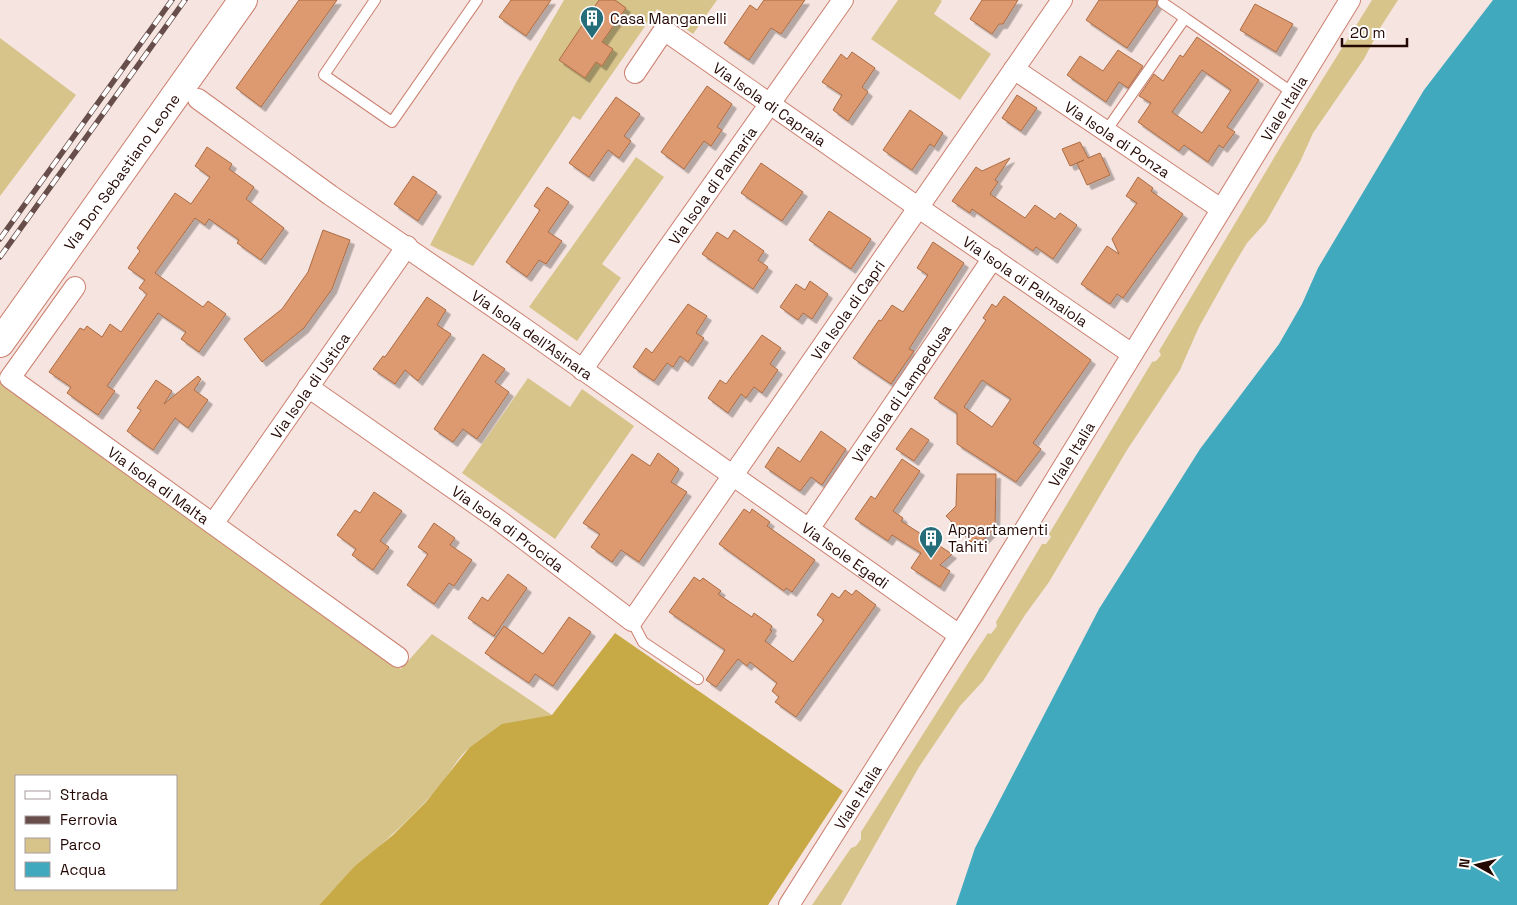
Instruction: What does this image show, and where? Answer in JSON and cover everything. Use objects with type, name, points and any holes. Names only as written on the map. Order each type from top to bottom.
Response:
[{"type":"street","name":"Via Don Sebastiano Leone","points":[[0,342],[243,0]]},
{"type":"street","name":"Via Isola di Palmaria","points":[[582,370],[843,0]]},
{"type":"street","name":"Via Isola di Capri","points":[[632,621],[1062,0]]},
{"type":"street","name":"Viale Italia","points":[[789,905],[960,635],[1350,0]]},
{"type":"street","name":"Via Isola di Capraia","points":[[635,73],[664,30],[919,208]]},
{"type":"street","name":"Via Isola di Ponza","points":[[1014,68],[1221,209]]},
{"type":"street","name":"Via Isola dell'Asinara","points":[[198,99],[327,193],[407,246],[733,474]]},
{"type":"street","name":"Via Isola di Palmaiola","points":[[919,208],[1132,354]]},
{"type":"street","name":"Via Isola di Ustica","points":[[213,524],[407,246]]},
{"type":"street","name":"Via Isola di Lampedusa","points":[[808,529],[993,258]]},
{"type":"street","name":"Via Isola di Malta","points":[[74,287],[10,378],[398,657]]},
{"type":"street","name":"Via Isola di Procida","points":[[308,387],[500,521],[632,621]]},
{"type":"street","name":"Via Isole Egadi","points":[[733,474],[960,635]]},
{"type":"lane","points":[[375,0],[324,74],[392,122],[477,0]]},
{"type":"lane","points":[[1163,3],[1293,93]]},
{"type":"lane","points":[[1106,131],[1185,18]]},
{"type":"lane","name":"Via Isola di Procida","points":[[632,621],[643,642],[698,679]]},
{"type":"green space","points":[[564,0],[717,0],[693,34],[657,9],[580,120],[573,116],[473,266],[430,245],[517,81]]},
{"type":"green space","points":[[898,0],[942,1],[934,14],[991,54],[960,100],[871,39]]},
{"type":"green space","points":[[1372,0],[1398,0],[1380,28],[1364,59],[1313,133],[1300,162],[1266,222],[1247,243],[1232,268],[1199,327],[1180,370],[1127,450],[1049,582],[1025,615],[983,681],[960,706],[919,767],[841,905],[812,905],[851,848],[856,846],[861,839],[861,832],[970,660],[988,633],[991,634],[997,626],[996,622],[1042,544],[1046,544],[1051,537],[1049,534],[1152,362],[1156,361],[1161,355],[1159,351],[1284,141]]},
{"type":"green space","points":[[0,38],[76,95],[0,196]]},
{"type":"green space","points":[[636,157],[664,177],[602,264],[621,278],[577,341],[529,307]]},
{"type":"green space","points":[[528,378],[570,407],[582,389],[634,426],[555,539],[462,473]]},
{"type":"green space","points":[[0,382],[401,669],[432,634],[552,715],[500,733],[467,750],[426,801],[319,905],[0,905]]},
{"type":"shaded area","points":[[615,633],[843,791],[768,905],[319,905],[355,866],[393,835],[426,802],[469,748],[502,724],[552,715]]},
{"type":"water","points":[[1493,0],[1517,0],[1517,905],[956,905],[975,848],[1099,609],[1200,449],[1279,344],[1302,304],[1318,268],[1424,90]]},
{"type":"building","points":[[299,0],[337,0],[261,107],[236,88]]},
{"type":"building","points":[[511,0],[551,0],[526,36],[499,17]]},
{"type":"building","name":"Casa Manganelli","points":[[599,0],[615,0],[626,8],[602,42],[613,49],[602,66],[596,62],[585,78],[559,60]]},
{"type":"building","points":[[764,0],[805,0],[781,34],[771,28],[749,60],[724,43],[750,5],[757,10]]},
{"type":"building","points":[[982,0],[1018,0],[1003,24],[999,24],[992,34],[970,19]]},
{"type":"building","points":[[1099,0],[1157,0],[1157,5],[1127,48],[1086,20]]},
{"type":"building","points":[[1255,4],[1293,24],[1276,52],[1240,30]]},
{"type":"building","points":[[1197,37],[1259,80],[1227,127],[1235,132],[1223,148],[1219,145],[1208,162],[1184,145],[1179,151],[1138,122],[1151,103],[1139,96],[1154,74],[1163,81],[1180,55],[1183,57]],"holes":[[[1202,70],[1231,90],[1202,133],[1172,112]]]},
{"type":"building","points":[[1118,50],[1143,66],[1128,88],[1119,82],[1106,102],[1067,75],[1080,56],[1103,71]]},
{"type":"building","points":[[852,52],[875,68],[862,87],[868,92],[848,121],[833,110],[842,95],[822,82],[841,54],[847,59]]},
{"type":"building","points":[[707,86],[732,104],[717,127],[722,130],[711,146],[704,141],[684,169],[661,152]]},
{"type":"building","points":[[1017,95],[1037,108],[1021,131],[1002,118]]},
{"type":"building","points":[[616,97],[640,114],[624,136],[631,141],[619,158],[608,150],[589,177],[569,163]]},
{"type":"building","points":[[910,110],[943,133],[934,147],[930,144],[912,170],[883,150]]},
{"type":"building","points":[[1080,142],[1088,158],[1100,153],[1110,175],[1087,185],[1077,163],[1070,166],[1062,149]]},
{"type":"building","points":[[207,147],[232,164],[229,169],[254,187],[246,199],[284,228],[261,260],[237,243],[239,240],[209,219],[205,225],[195,218],[155,273],[203,307],[208,301],[226,314],[199,352],[181,339],[186,332],[158,313],[107,386],[115,391],[98,415],[67,393],[71,387],[49,372],[80,328],[84,330],[87,326],[102,337],[110,324],[121,332],[147,294],[139,288],[145,280],[128,268],[140,251],[137,248],[175,193],[191,204],[210,177],[195,166]]},
{"type":"building","points":[[1010,158],[995,180],[998,182],[990,194],[1025,218],[1035,205],[1055,219],[1060,213],[1077,225],[1053,259],[1036,247],[1033,251],[972,209],[970,213],[952,201],[976,167],[982,171]]},
{"type":"building","points":[[761,163],[803,192],[782,221],[741,193]]},
{"type":"building","points":[[413,176],[437,192],[418,221],[394,204]]},
{"type":"building","points":[[1138,177],[1153,188],[1151,191],[1183,214],[1123,298],[1117,294],[1110,304],[1081,284],[1107,246],[1119,254],[1112,239],[1137,203],[1126,196]]},
{"type":"building","points":[[547,187],[569,202],[548,232],[562,241],[546,264],[539,260],[527,277],[506,262],[540,210],[534,206]]},
{"type":"building","points":[[829,211],[871,239],[851,269],[809,240]]},
{"type":"building","points":[[323,230],[350,240],[332,289],[304,328],[262,362],[244,339],[282,309],[308,272]]},
{"type":"building","points":[[734,230],[764,251],[758,260],[768,267],[753,289],[702,254],[717,232],[728,239]]},
{"type":"building","points":[[933,242],[964,263],[909,349],[914,351],[891,384],[853,358],[879,320],[881,321],[892,305],[903,312],[928,275],[917,268]]},
{"type":"building","points":[[810,281],[828,294],[812,319],[803,313],[798,320],[780,307],[796,284],[805,290]]},
{"type":"building","points":[[1004,296],[1091,360],[1033,443],[1041,449],[1016,482],[957,444],[957,413],[934,398],[986,320],[983,318],[992,304],[996,307]],"holes":[[[982,380],[1011,399],[992,427],[964,407]]]},
{"type":"building","points":[[427,297],[446,310],[437,325],[451,334],[418,381],[405,370],[395,384],[373,369],[383,356],[385,357]]},
{"type":"building","points":[[688,304],[707,316],[696,333],[704,338],[688,362],[680,356],[673,367],[667,363],[654,381],[633,367],[646,348],[652,353]]},
{"type":"building","points":[[762,335],[781,348],[770,364],[778,370],[762,393],[754,387],[746,398],[741,394],[728,413],[708,398],[720,380],[726,384]]},
{"type":"building","points":[[483,354],[505,369],[495,382],[509,392],[477,439],[463,429],[453,442],[434,429]]},
{"type":"building","points":[[198,376],[201,379],[194,390],[208,400],[188,428],[175,418],[153,450],[127,431],[141,410],[137,408],[156,380],[172,391],[164,404]]},
{"type":"building","points":[[911,428],[929,440],[914,461],[896,449]]},
{"type":"building","points":[[821,431],[846,449],[822,485],[811,477],[800,491],[765,467],[778,447],[800,462]]},
{"type":"building","points":[[658,453],[679,469],[671,482],[687,492],[639,562],[621,550],[612,562],[591,547],[600,534],[583,523],[632,454],[650,466]]},
{"type":"building","points":[[902,459],[920,471],[893,511],[903,518],[901,521],[952,554],[940,565],[950,571],[940,587],[911,568],[921,553],[892,535],[888,541],[855,519],[871,496],[875,499]]},
{"type":"building","points":[[957,474],[996,474],[995,528],[981,542],[976,538],[971,542],[946,516],[956,506]]},
{"type":"building","points":[[374,492],[402,511],[380,541],[389,547],[373,570],[352,555],[356,549],[337,535],[355,510],[360,513]]},
{"type":"building","points":[[744,509],[750,513],[752,509],[770,522],[767,526],[815,560],[792,592],[786,588],[784,591],[719,544]]},
{"type":"building","points":[[434,523],[455,538],[450,545],[472,560],[454,586],[449,583],[434,604],[407,585],[428,554],[418,547]]},
{"type":"building","points":[[508,574],[527,588],[494,636],[468,618],[482,597],[488,601]]},
{"type":"building","points":[[694,577],[700,581],[703,578],[721,591],[718,594],[752,617],[754,613],[772,626],[770,630],[772,631],[765,641],[793,662],[824,620],[817,615],[832,593],[839,598],[845,590],[852,595],[856,590],[876,605],[796,717],[775,702],[779,697],[772,691],[777,683],[750,662],[747,666],[738,659],[716,687],[706,680],[725,650],[669,612]]},
{"type":"building","points":[[569,617],[591,632],[553,686],[535,674],[529,683],[485,653],[504,626],[543,654]]},
{"type":"railway","points":[[0,239],[172,0]]},
{"type":"railway","points":[[0,257],[185,0]]},
{"type":"place","name":"Casa Manganelli","points":[[592,39]]},
{"type":"place","name":"Appartamenti Tahiti","points":[[931,559]]}]
